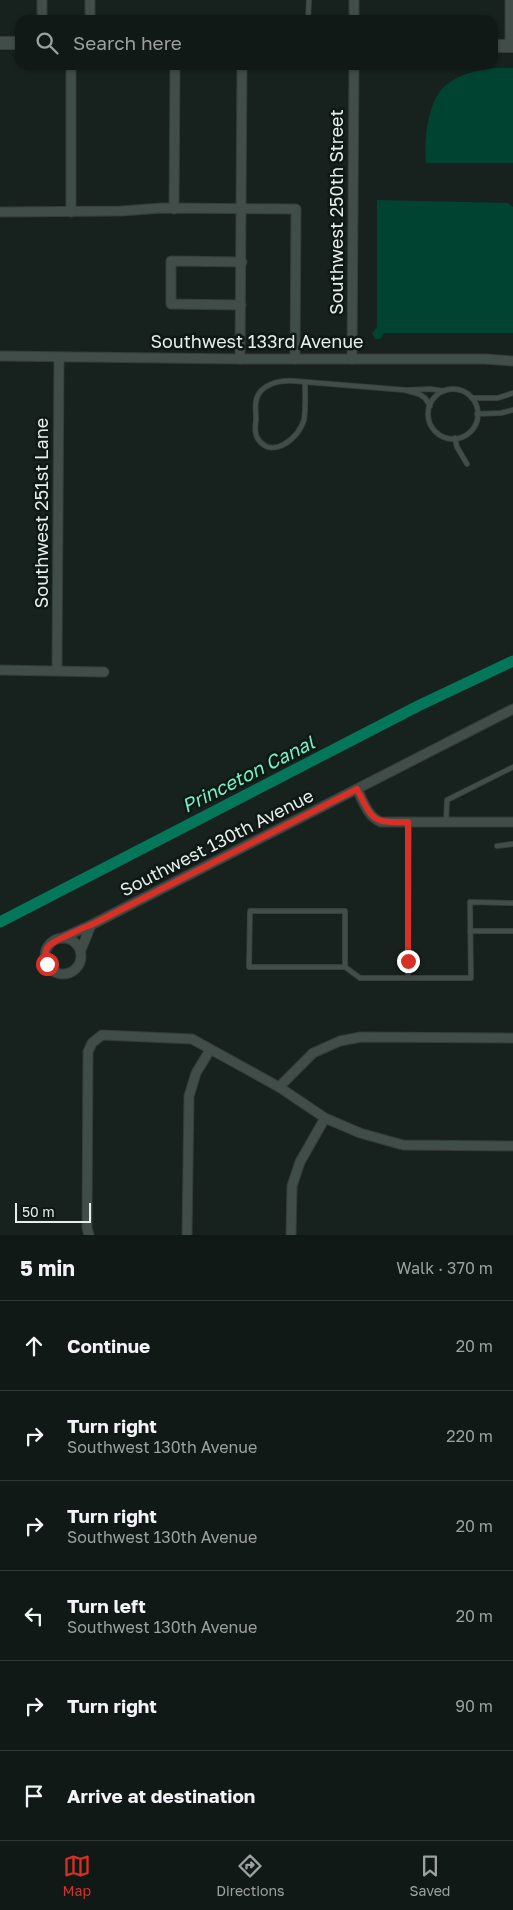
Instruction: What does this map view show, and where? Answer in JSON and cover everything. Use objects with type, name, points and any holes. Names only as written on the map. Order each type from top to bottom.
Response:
[{"type":"street","points":[[42,0],[42,15]]},
{"type":"street","points":[[90,0],[90,15]]},
{"type":"street","points":[[354,0],[354,15]]},
{"type":"street","points":[[498,46],[512,46],[510,0]]},
{"type":"street","points":[[0,43],[15,43]]},
{"type":"street","points":[[71,70],[71,212]]},
{"type":"street","points":[[174,208],[175,70]]},
{"type":"street","points":[[240,359],[242,70]]},
{"type":"street","name":"Southwest 250th Street","points":[[352,359],[354,70]]},
{"type":"street","points":[[0,212],[71,212],[174,208],[296,208],[295,359]]},
{"type":"street","points":[[241,305],[171,304],[171,261],[242,262]]},
{"type":"street","name":"Southwest 133rd Avenue","points":[[0,356],[240,359],[485,359],[513,362]]},
{"type":"street","name":"Southwest 251st Lane","points":[[57,670],[59,357]]},
{"type":"street","points":[[0,670],[104,672]]},
{"type":"street","name":"Southwest 130th Avenue","points":[[62,938],[78,929],[91,925],[513,709]]},
{"type":"street","points":[[357,789],[371,815],[376,820],[390,822],[513,822]]},
{"type":"street","points":[[81,950],[72,940],[62,938],[53,941],[46,949],[45,959],[53,972],[63,975],[77,969],[82,960],[81,950],[91,925]]},
{"type":"street","points":[[88,1235],[88,1052],[92,1043],[102,1035],[192,1039],[279,1087],[325,1118],[360,1133],[403,1145],[513,1146]]},
{"type":"street","points":[[279,1087],[313,1053],[340,1041],[361,1037],[513,1038]]},
{"type":"street","points":[[186,1235],[190,1096],[196,1073],[210,1050]]},
{"type":"street","points":[[291,1235],[292,1186],[300,1162],[325,1118]]},
{"type":"lane","points":[[308,15],[309,0]]},
{"type":"lane","points":[[305,382],[305,410],[302,426],[282,446],[273,448],[265,445],[258,439],[255,432],[256,401],[264,388],[273,384],[288,380],[405,390],[430,388],[444,391],[458,390],[465,392],[472,398],[477,414],[476,423],[462,437],[441,436],[431,426],[428,412],[430,406],[438,394],[444,391]]},
{"type":"lane","points":[[405,390],[419,394],[425,398],[430,406]]},
{"type":"lane","points":[[472,398],[498,398],[513,393]]},
{"type":"lane","points":[[477,414],[501,413],[513,410]]},
{"type":"lane","points":[[455,438],[457,447],[467,464]]},
{"type":"lane","points":[[446,822],[447,800],[513,767]]},
{"type":"lane","points":[[503,772],[513,772]]},
{"type":"lane","points":[[408,822],[408,978]]},
{"type":"lane","points":[[497,846],[513,844]]},
{"type":"lane","points":[[345,967],[345,911],[250,911],[249,967],[345,967],[360,978],[471,978],[470,902],[513,903]]},
{"type":"lane","points":[[470,931],[513,931]]},
{"type":"green space","points":[[513,68],[513,163],[426,163],[426,132],[435,101],[440,92],[451,81],[475,71]]},
{"type":"green space","points":[[377,200],[508,203],[513,207],[513,333],[384,333],[380,339],[375,339],[372,333],[377,327]]},
{"type":"waterway","name":"Princeton Canal","points":[[0,922],[418,706],[513,661]]},
{"type":"route","points":[[47,964],[45,959],[46,949],[53,941],[91,925],[357,789],[367,809],[376,820],[381,822],[408,822],[408,961]]}]
